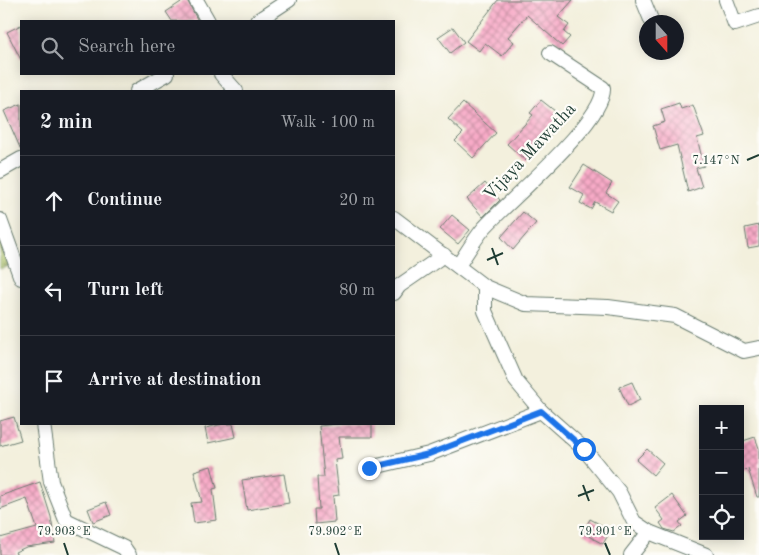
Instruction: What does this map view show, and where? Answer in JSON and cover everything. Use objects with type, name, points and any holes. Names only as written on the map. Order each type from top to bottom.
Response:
[{"type":"street","points":[[196,0],[207,20]]},
{"type":"street","points":[[259,20],[289,0]]},
{"type":"street","points":[[644,0],[649,15]]},
{"type":"street","points":[[726,0],[735,24],[759,16]]},
{"type":"street","name":"Vijaya Mawatha","points":[[458,266],[483,229],[586,126],[604,95],[603,88],[550,53]]},
{"type":"street","points":[[139,90],[165,75]]},
{"type":"street","points":[[222,75],[235,90]]},
{"type":"street","points":[[0,171],[20,160]]},
{"type":"street","points":[[395,219],[485,287],[526,304],[608,306],[675,316],[744,351],[759,348]]},
{"type":"street","points":[[0,220],[20,275]]},
{"type":"street","points":[[395,292],[399,286],[444,255]]},
{"type":"street","points":[[485,287],[485,311],[516,381],[541,411],[584,449],[619,492],[634,522],[649,532],[706,555]]},
{"type":"street","points":[[369,468],[429,454],[541,411]]},
{"type":"street","points":[[43,425],[51,482],[66,520],[124,548],[129,555]]},
{"type":"street","points":[[631,555],[649,532]]},
{"type":"green space","points":[[0,231],[13,265],[0,269]]},
{"type":"building","points":[[187,0],[197,20],[171,20],[166,12]]},
{"type":"building","points":[[498,0],[573,0],[558,17],[569,25],[564,32],[570,37],[562,46],[527,15],[508,37],[514,42],[502,56],[485,43],[479,51],[466,41]]},
{"type":"building","points":[[20,26],[20,58],[7,32]]},
{"type":"building","points":[[453,27],[464,42],[450,53],[438,37]]},
{"type":"building","points":[[541,100],[565,119],[526,161],[507,144],[533,115],[530,113]]},
{"type":"building","points":[[463,103],[496,133],[473,158],[455,141],[463,133],[448,119]]},
{"type":"building","points":[[679,103],[681,109],[693,105],[704,136],[697,138],[704,166],[696,168],[702,187],[688,192],[677,145],[660,150],[653,126],[665,122],[661,109]]},
{"type":"building","points":[[20,104],[20,148],[4,111]]},
{"type":"building","points":[[584,165],[612,183],[606,193],[618,201],[611,211],[595,202],[591,209],[580,203],[584,195],[570,187]]},
{"type":"building","points":[[485,183],[500,200],[483,217],[467,199]]},
{"type":"building","points":[[523,212],[536,223],[513,250],[501,237]]},
{"type":"building","points":[[452,215],[470,230],[458,244],[440,229]]},
{"type":"building","points":[[759,225],[759,246],[748,248],[745,228]]},
{"type":"building","points":[[632,382],[640,400],[628,406],[619,387]]},
{"type":"building","points":[[14,417],[21,440],[0,446],[0,421]]},
{"type":"building","points":[[233,425],[236,437],[208,443],[205,428]]},
{"type":"building","points":[[372,425],[372,437],[339,437],[342,459],[335,460],[339,495],[333,496],[335,522],[315,524],[314,509],[319,509],[317,477],[324,477],[319,426]]},
{"type":"building","points":[[755,437],[759,448],[759,497],[757,497],[748,469],[744,470],[744,441]]},
{"type":"building","points":[[647,449],[663,463],[653,475],[636,460]]},
{"type":"building","points":[[211,466],[217,488],[213,489],[217,520],[194,523],[191,503],[202,502],[194,471]]},
{"type":"building","points":[[284,474],[289,503],[247,510],[242,480]]},
{"type":"building","points":[[40,482],[51,517],[55,543],[26,547],[15,552],[17,555],[0,555],[0,538],[37,528],[27,499],[0,509],[0,496]]},
{"type":"building","points":[[672,495],[687,516],[679,522],[682,526],[674,532],[664,529],[660,523],[664,520],[655,508]]},
{"type":"building","points":[[106,502],[111,515],[93,522],[88,509]]},
{"type":"building","points":[[590,519],[611,530],[603,544],[583,533]]},
{"type":"route","points":[[369,468],[429,454],[541,411],[584,449]]}]
